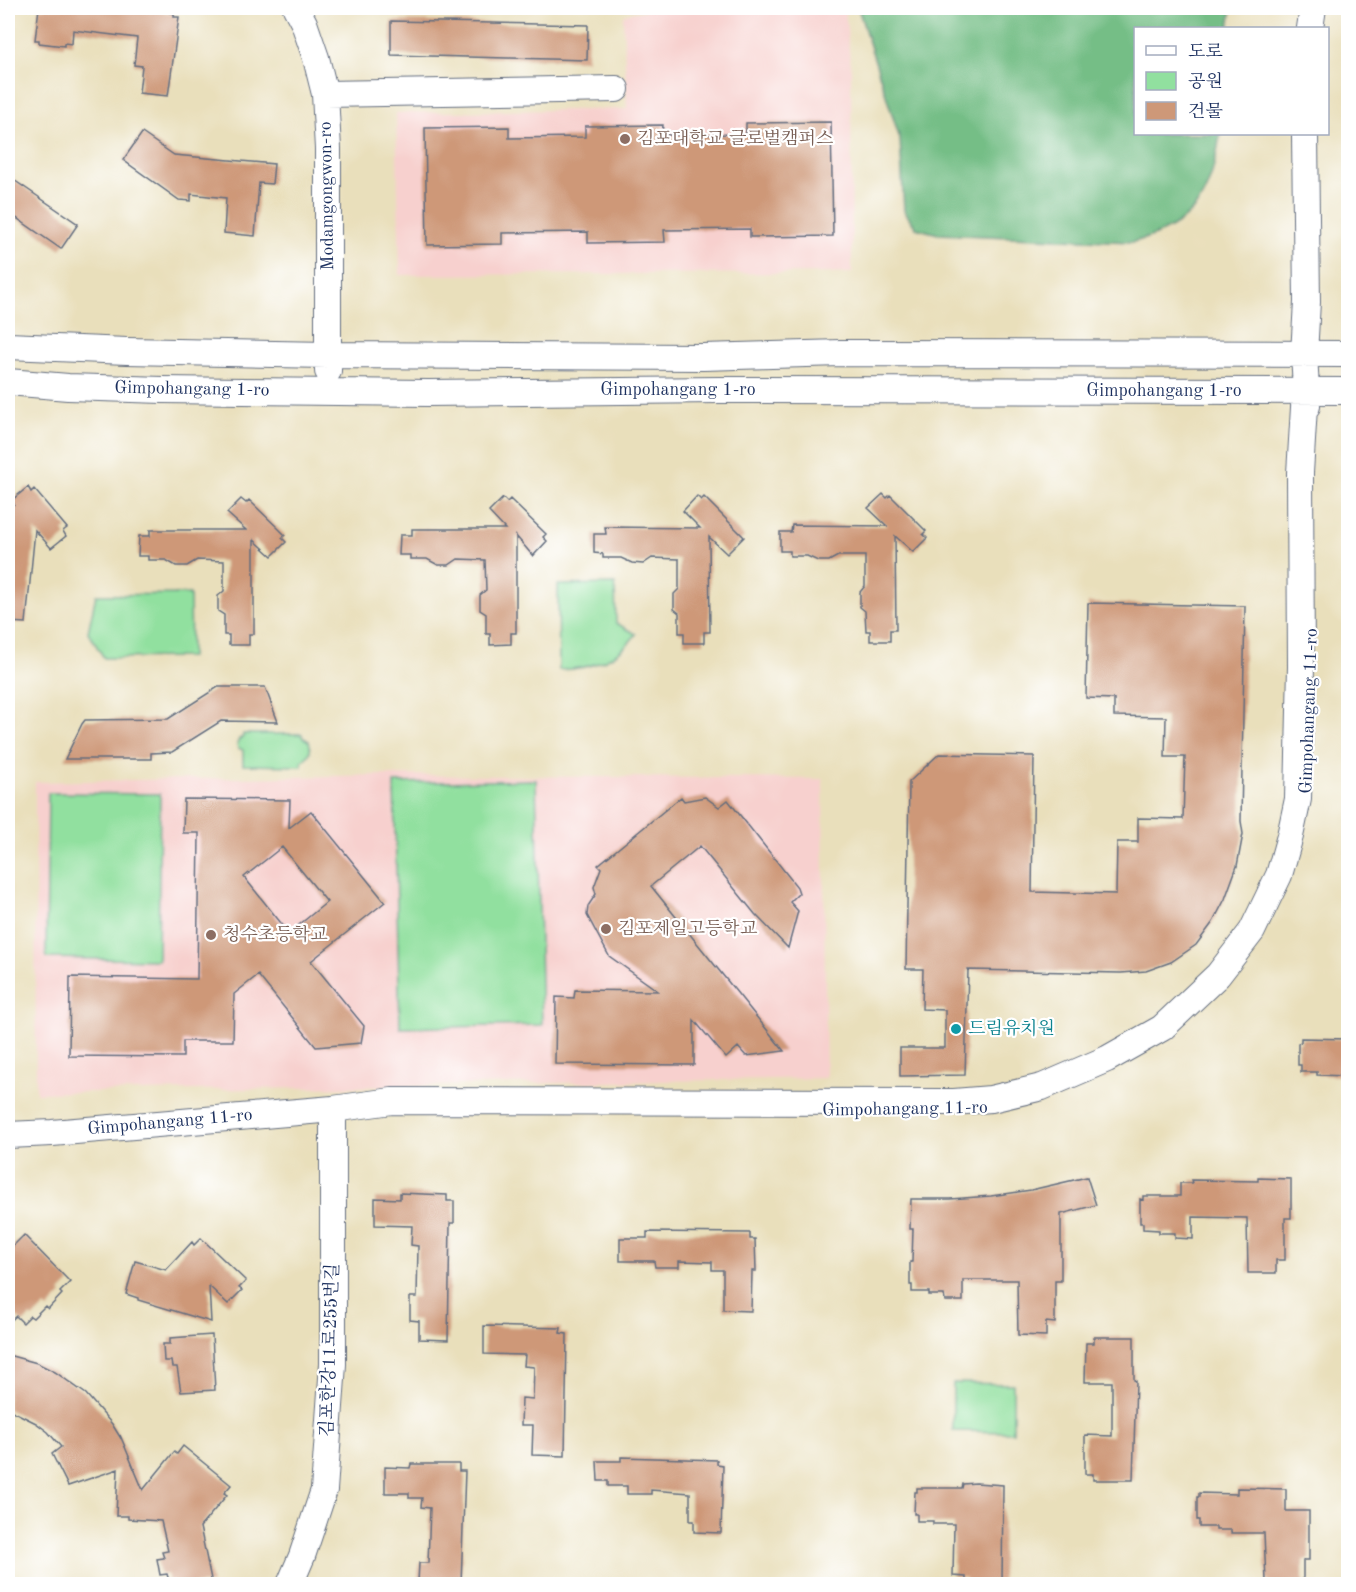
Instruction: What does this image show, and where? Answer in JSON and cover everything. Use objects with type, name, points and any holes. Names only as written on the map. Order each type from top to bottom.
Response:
[{"type":"street","name":"Modamgongwon-ro","points":[[296,8],[316,58],[325,94],[328,149],[328,391]]},
{"type":"street","points":[[1310,27],[1313,8]]},
{"type":"street","points":[[325,94],[616,89]]},
{"type":"street","name":"Gimpohangang 11-ro","points":[[8,1135],[52,1133],[392,1101],[857,1104],[991,1099],[1042,1087],[1107,1059],[1162,1028],[1218,975],[1252,931],[1279,875],[1298,799],[1301,666],[1300,473],[1307,302],[1305,135]]},
{"type":"street","name":"Gimpohangang 1-ro","points":[[8,346],[328,355],[703,357],[841,353],[1348,354]]},
{"type":"street","name":"Gimpohangang 1-ro","points":[[8,382],[152,389],[428,393],[719,390],[1348,391]]},
{"type":"street","name":"김포한강11로255번길","points":[[290,1584],[324,1490],[333,1364],[333,1108]]},
{"type":"shaded area","name":"김포대학교 글로벌캠퍼스","points":[[662,8],[845,8],[851,70],[852,273],[400,275],[396,113],[627,109],[623,16]]},
{"type":"shaded area","points":[[386,775],[823,779],[826,1078],[36,1093],[35,782]]},
{"type":"green space","points":[[858,8],[1232,8],[1229,27],[1134,27],[1134,135],[1220,135],[1212,174],[1197,204],[1186,217],[1155,235],[1133,242],[938,234],[916,228],[904,210],[900,139]]},
{"type":"green space","points":[[615,584],[616,623],[636,634],[612,657],[582,668],[559,670],[558,585]]},
{"type":"green space","points":[[190,594],[191,657],[104,658],[88,632],[96,595]]},
{"type":"green space","points":[[243,734],[302,734],[302,737],[309,741],[310,752],[302,761],[302,766],[243,765],[243,750],[238,748],[237,744]]},
{"type":"green space","points":[[536,780],[542,1025],[400,1028],[394,783]]},
{"type":"green space","points":[[48,793],[160,794],[158,960],[46,958]]},
{"type":"green space","points":[[953,1383],[1013,1384],[1013,1432],[953,1431]]},
{"type":"building","points":[[39,8],[132,10],[132,8],[174,13],[174,17],[179,17],[168,96],[139,93],[142,66],[134,65],[137,38],[73,30],[72,44],[64,43],[64,46],[39,43],[39,40],[35,40]]},
{"type":"building","points":[[391,21],[588,25],[587,60],[391,55]]},
{"type":"building","points":[[831,122],[833,236],[750,237],[750,229],[664,230],[665,242],[588,243],[588,232],[502,233],[502,244],[427,245],[425,128],[509,127],[509,138],[585,137],[585,126],[663,125],[662,135],[746,134],[746,123]]},
{"type":"building","points":[[142,133],[174,155],[274,164],[272,184],[259,183],[255,236],[224,233],[226,198],[191,194],[191,201],[179,200],[123,160]]},
{"type":"building","points":[[8,176],[78,224],[61,249],[8,212]]},
{"type":"building","points":[[28,487],[31,492],[34,489],[67,528],[63,531],[66,536],[51,548],[35,530],[26,623],[8,622],[8,509],[14,504],[12,500]]},
{"type":"building","points":[[883,494],[887,498],[890,495],[926,531],[923,534],[927,538],[913,552],[895,536],[896,630],[890,630],[890,641],[870,641],[870,631],[866,631],[865,611],[860,607],[860,592],[865,586],[865,556],[838,556],[829,561],[818,561],[807,556],[790,556],[790,551],[780,551],[780,532],[791,532],[792,525],[887,526],[868,508]]},
{"type":"building","points":[[697,496],[701,500],[704,497],[744,537],[727,554],[709,537],[710,632],[704,632],[704,643],[684,643],[684,633],[679,633],[679,613],[674,609],[674,594],[679,589],[679,559],[652,558],[643,564],[632,563],[621,558],[603,558],[603,554],[594,553],[594,534],[606,534],[605,527],[700,528],[683,511]]},
{"type":"building","points":[[503,498],[507,502],[510,499],[546,534],[543,537],[547,541],[533,556],[516,536],[516,633],[511,633],[511,644],[490,645],[490,634],[486,634],[486,614],[480,610],[480,595],[486,590],[485,560],[458,559],[449,565],[438,565],[427,559],[410,559],[410,555],[399,555],[400,535],[412,535],[412,529],[505,529],[489,512]]},
{"type":"building","points":[[241,499],[246,503],[249,500],[285,535],[282,538],[286,542],[272,556],[254,540],[254,634],[249,634],[249,645],[229,645],[229,635],[224,635],[224,615],[218,611],[218,596],[224,591],[224,561],[197,560],[187,566],[176,566],[166,560],[148,560],[148,556],[138,556],[139,536],[150,536],[150,530],[246,530],[227,513]]},
{"type":"building","points":[[1088,603],[1245,606],[1241,821],[1243,834],[1237,866],[1225,899],[1213,922],[1196,945],[1171,962],[1146,971],[1121,973],[968,970],[965,1075],[900,1076],[900,1048],[945,1048],[945,1010],[922,1009],[923,969],[906,969],[909,782],[939,754],[1034,756],[1032,892],[1116,894],[1117,842],[1138,842],[1138,818],[1183,819],[1185,757],[1165,757],[1166,717],[1114,716],[1114,699],[1086,698]]},
{"type":"building","points":[[218,687],[265,687],[278,722],[221,721],[172,752],[151,753],[151,759],[65,759],[85,720],[168,719]]},
{"type":"building","points":[[681,797],[684,801],[705,797],[719,807],[728,800],[797,887],[799,893],[790,902],[798,911],[788,948],[755,914],[700,846],[651,886],[784,1051],[746,1056],[738,1047],[726,1058],[694,1020],[694,1065],[555,1064],[556,997],[574,998],[575,990],[658,991],[609,956],[587,915],[588,906],[596,894],[594,887],[601,868],[598,865]]},
{"type":"building","points":[[184,799],[290,800],[289,828],[311,811],[385,902],[311,961],[364,1026],[361,1043],[316,1047],[258,975],[234,994],[233,1041],[183,1041],[183,1057],[69,1056],[70,977],[197,979],[199,833],[183,833]],"holes":[[[282,847],[327,902],[289,933],[244,877]]]},
{"type":"building","points":[[1301,1038],[1348,1039],[1348,1076],[1301,1072],[1301,1065],[1298,1065],[1298,1043],[1301,1042]]},
{"type":"building","points":[[1087,1177],[1096,1205],[1061,1214],[1061,1281],[1055,1281],[1055,1323],[1046,1322],[1046,1336],[1018,1335],[1017,1280],[963,1280],[963,1301],[945,1301],[944,1295],[912,1292],[912,1285],[910,1285],[913,1229],[910,1229],[911,1199],[991,1196],[1031,1190]]},
{"type":"building","points":[[1258,1178],[1291,1179],[1291,1218],[1285,1218],[1285,1260],[1276,1260],[1276,1273],[1248,1273],[1247,1218],[1193,1217],[1193,1239],[1175,1238],[1175,1233],[1159,1233],[1159,1230],[1143,1229],[1143,1223],[1140,1223],[1140,1199],[1143,1200],[1143,1196],[1180,1196],[1180,1183],[1192,1183],[1191,1180],[1258,1181]]},
{"type":"building","points":[[400,1193],[447,1195],[447,1201],[454,1201],[454,1223],[450,1223],[448,1340],[419,1339],[419,1321],[410,1320],[410,1297],[417,1297],[418,1246],[411,1245],[412,1226],[375,1225],[375,1198],[400,1199]]},
{"type":"building","points":[[647,1232],[750,1233],[750,1239],[755,1239],[756,1271],[752,1271],[751,1311],[723,1310],[723,1270],[712,1270],[712,1262],[679,1261],[679,1267],[655,1267],[654,1261],[620,1261],[620,1238],[647,1238]]},
{"type":"building","points":[[24,1235],[70,1282],[48,1309],[45,1306],[33,1318],[30,1316],[23,1323],[16,1316],[8,1323],[8,1251]]},
{"type":"building","points":[[201,1238],[246,1281],[239,1288],[242,1290],[228,1304],[209,1286],[211,1322],[138,1300],[126,1294],[135,1261],[166,1270],[192,1242],[194,1245]]},
{"type":"building","points":[[484,1326],[561,1328],[560,1333],[567,1334],[565,1456],[532,1455],[533,1425],[521,1425],[522,1398],[533,1399],[534,1367],[524,1366],[525,1355],[484,1354]]},
{"type":"building","points":[[212,1335],[215,1390],[181,1392],[177,1367],[172,1367],[171,1361],[164,1361],[163,1344],[170,1344],[170,1338]]},
{"type":"building","points":[[1094,1337],[1134,1337],[1134,1380],[1136,1381],[1133,1480],[1093,1480],[1093,1474],[1085,1474],[1085,1435],[1112,1436],[1112,1382],[1085,1382],[1086,1343],[1094,1343]]},
{"type":"building","points":[[8,1355],[37,1363],[55,1372],[86,1394],[120,1437],[120,1435],[143,1490],[174,1452],[177,1454],[183,1446],[231,1485],[224,1493],[227,1495],[200,1527],[212,1584],[175,1584],[174,1580],[169,1581],[167,1574],[160,1575],[157,1559],[164,1558],[162,1552],[168,1551],[161,1521],[116,1516],[118,1469],[68,1486],[52,1454],[61,1447],[48,1432],[36,1423],[8,1409]]},
{"type":"building","points":[[621,1457],[717,1460],[717,1464],[723,1465],[721,1533],[694,1532],[694,1521],[690,1521],[690,1493],[651,1490],[651,1494],[627,1494],[627,1486],[608,1486],[608,1481],[598,1481],[597,1461],[621,1461]]},
{"type":"building","points":[[411,1464],[459,1464],[459,1471],[465,1471],[461,1584],[418,1582],[419,1563],[428,1563],[430,1508],[421,1507],[422,1498],[409,1498],[409,1493],[385,1493],[385,1467],[410,1468]]},
{"type":"building","points":[[963,1484],[1003,1485],[1002,1584],[966,1584],[966,1577],[953,1576],[954,1524],[917,1521],[917,1514],[914,1514],[917,1488],[962,1488]]},
{"type":"building","points":[[1237,1488],[1286,1489],[1286,1511],[1309,1511],[1309,1560],[1303,1560],[1303,1584],[1269,1584],[1269,1581],[1266,1581],[1264,1533],[1231,1533],[1231,1530],[1216,1530],[1216,1527],[1199,1527],[1197,1497],[1199,1493],[1237,1494]]},
{"type":"place","name":"김포대학교 글로벌캠퍼스","points":[[625,139]]},
{"type":"place","name":"김포제일고등학교","points":[[606,929]]},
{"type":"place","name":"청수초등학교","points":[[211,935]]},
{"type":"place","name":"드림유치원","points":[[956,1029]]}]
